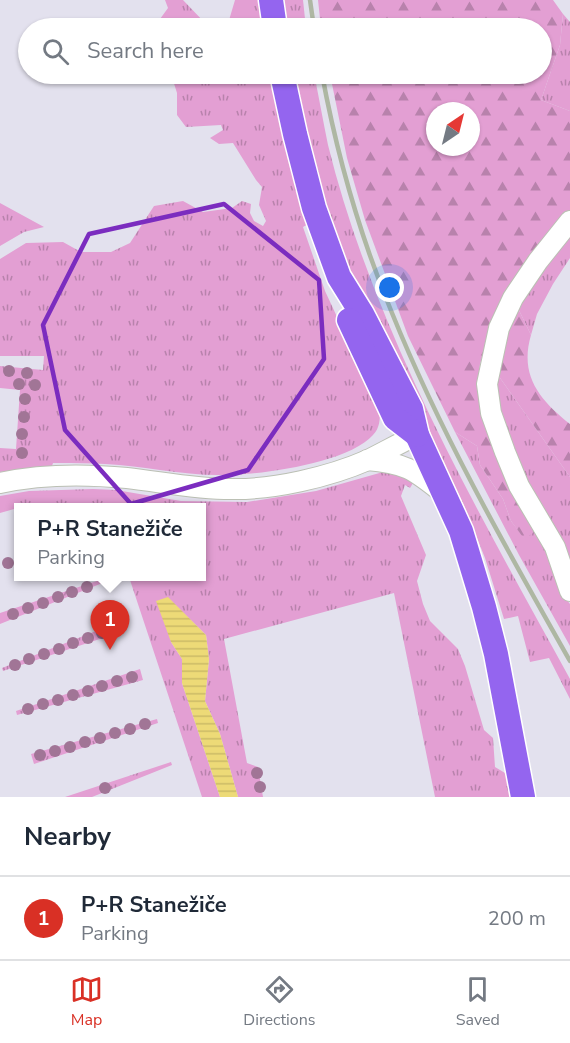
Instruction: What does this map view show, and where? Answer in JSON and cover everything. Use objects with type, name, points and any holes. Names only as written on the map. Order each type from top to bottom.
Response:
[{"type":"main road","points":[[271,0],[273,18]]},
{"type":"main road","points":[[284,84],[294,134],[314,208],[339,277],[362,314],[411,409],[417,435],[461,531],[487,616],[503,687],[523,797]]},
{"type":"street","points":[[568,587],[555,547],[519,486],[509,461],[492,412],[487,384],[499,328],[513,298],[538,261],[570,221]]},
{"type":"street","points":[[0,483],[54,476],[91,476],[183,487],[234,489],[289,483],[327,474],[367,460],[417,435]]},
{"type":"street","points":[[367,460],[400,464],[412,470],[445,495]]},
{"type":"highlighted area","points":[[224,204],[319,280],[324,359],[248,470],[131,504],[65,430],[43,325],[89,234]]},
{"type":"green space","points":[[165,0],[183,0],[200,18],[161,18],[168,8]]},
{"type":"green space","points":[[235,0],[260,0],[263,18],[230,18]]},
{"type":"green space","points":[[279,0],[303,0],[305,18],[282,18]]},
{"type":"green space","points":[[318,0],[553,0],[563,14],[560,45],[552,68],[552,18],[320,18]]},
{"type":"green space","points":[[563,14],[570,22],[570,111],[541,100],[547,84],[552,84],[552,68],[560,45]]},
{"type":"green space","points":[[174,84],[275,84],[310,223],[303,227],[325,291],[380,409],[377,429],[361,445],[344,453],[303,466],[259,473],[209,475],[94,463],[53,463],[52,466],[0,472],[0,448],[16,449],[20,390],[0,388],[0,366],[43,370],[44,356],[0,356],[0,259],[26,243],[63,242],[81,252],[111,252],[130,243],[154,206],[183,201],[203,212],[232,208],[242,201],[251,204],[250,213],[254,221],[263,226],[266,221],[259,205],[262,187],[233,143],[219,144],[210,138],[223,130],[221,125],[186,127],[177,115],[177,93]]},
{"type":"green space","points":[[293,84],[316,84],[328,145],[348,214],[372,283],[401,352],[465,486],[570,679],[570,699],[549,658],[530,662],[518,616],[504,619],[485,558],[465,508],[357,291],[326,215]]},
{"type":"green space","points":[[332,84],[547,84],[541,100],[570,111],[570,211],[536,254],[496,314],[480,364],[478,383],[537,528],[525,540],[511,521],[503,499],[480,465],[477,446],[455,432],[408,336],[365,220],[347,158]]},
{"type":"green space","points":[[0,203],[44,227],[24,232],[0,246]]},
{"type":"green space","points":[[570,227],[570,258],[537,314],[531,335],[515,302]]},
{"type":"green space","points":[[515,302],[531,335],[528,350],[530,375],[541,396],[570,424],[570,477],[493,368]]},
{"type":"green space","points":[[493,368],[570,477],[570,581],[507,451]]},
{"type":"green space","points":[[455,432],[477,446],[480,465],[503,499],[511,521],[525,539],[537,528],[544,539],[561,592],[570,604],[570,646],[519,555]]},
{"type":"green space","points":[[383,472],[405,477],[413,483],[410,488],[405,485],[401,496],[426,555],[417,581],[423,604],[430,621],[458,649],[484,730],[493,738],[495,767],[510,776],[513,797],[435,797],[394,593],[224,639],[247,763],[258,767],[263,797],[238,797],[220,734],[205,701],[209,659],[206,635],[168,598],[171,642],[182,659],[182,683],[220,797],[202,797],[130,581],[206,581],[206,503],[14,503],[14,509],[0,513],[0,496],[29,491],[116,490],[181,501],[247,502],[316,491]]},
{"type":"green space","points":[[97,581],[108,581],[0,624],[0,613]]},
{"type":"green space","points":[[124,620],[127,630],[3,671],[2,668]]},
{"type":"green space","points":[[140,669],[143,680],[17,715],[16,711]]},
{"type":"green space","points":[[157,719],[158,723],[34,764],[31,754]]},
{"type":"green space","points":[[171,762],[172,765],[92,797],[65,797]]},
{"type":"shaded area","points":[[168,597],[206,635],[209,659],[205,701],[220,734],[238,797],[220,797],[182,683],[182,659],[171,642],[156,601]]},
{"type":"railway","points":[[310,0],[313,18]]},
{"type":"railway","points":[[324,84],[351,195],[370,255],[411,358],[431,403],[498,533],[570,661]]},
{"type":"place","name":"P+R Stanežiče","points":[[110,650]]}]
